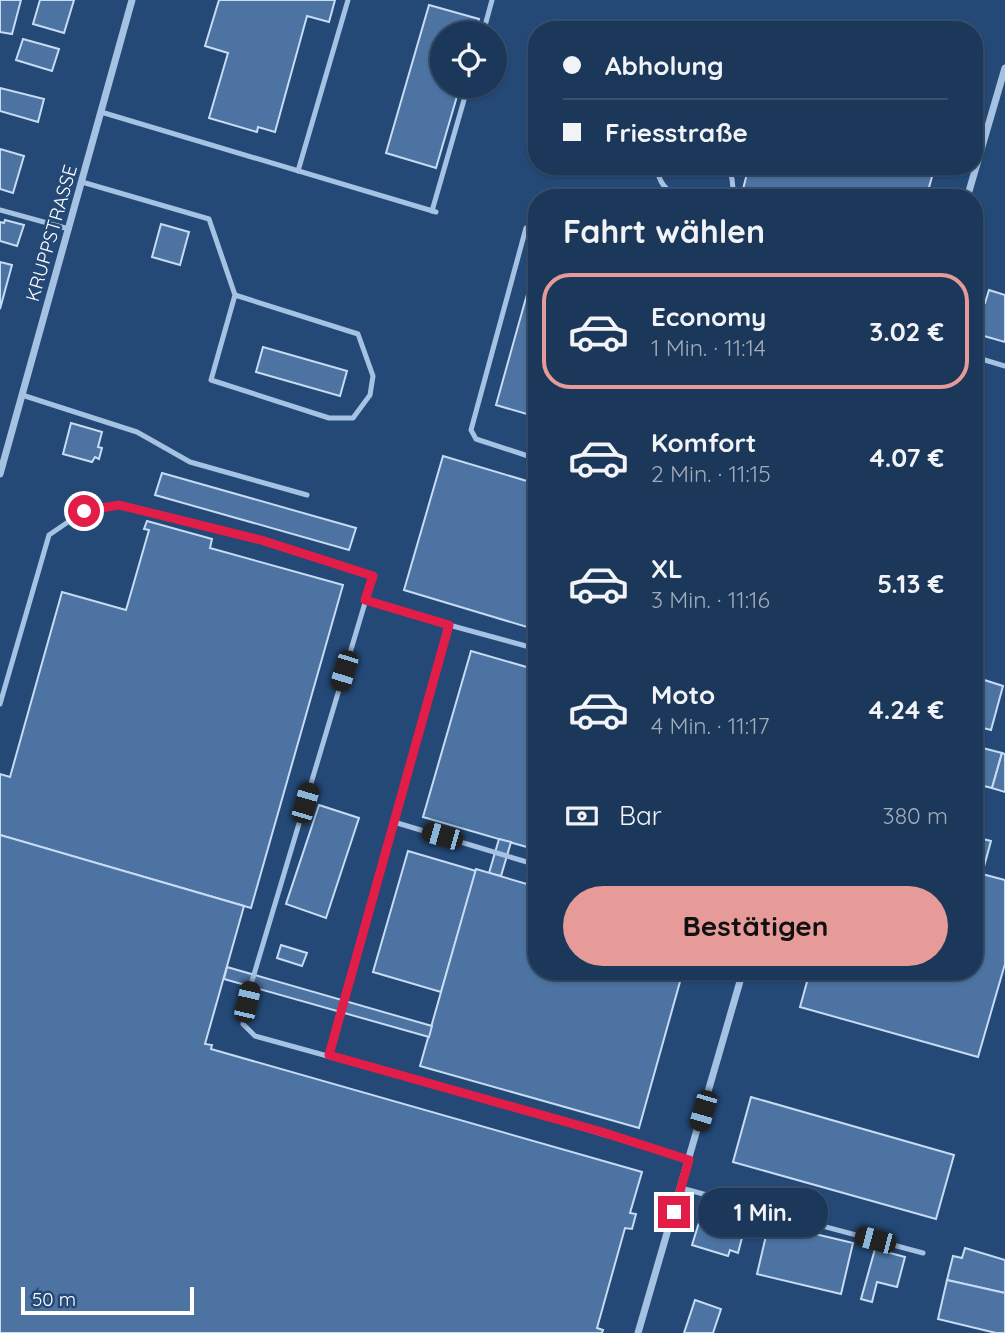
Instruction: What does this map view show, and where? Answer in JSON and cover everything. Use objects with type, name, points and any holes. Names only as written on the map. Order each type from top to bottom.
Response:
[{"type":"street","name":"KRUPPSTRASSE","points":[[0,474],[3,451],[22,395],[132,0]]},
{"type":"street","points":[[983,143],[1005,68]]},
{"type":"street","points":[[638,1333],[740,980]]},
{"type":"lane","points":[[298,171],[348,0]]},
{"type":"lane","points":[[486,21],[492,0]]},
{"type":"lane","points":[[101,111],[434,211],[465,98]]},
{"type":"lane","points":[[657,175],[667,189]]},
{"type":"lane","points":[[82,182],[209,219],[234,295],[211,380],[329,418],[353,418],[370,395],[373,376],[358,334],[234,295]]},
{"type":"lane","points":[[0,210],[69,229]]},
{"type":"lane","points":[[528,227],[471,430],[476,439],[528,457]]},
{"type":"lane","points":[[983,359],[1005,366]]},
{"type":"lane","points":[[22,395],[137,432],[190,461],[307,495]]},
{"type":"lane","points":[[0,704],[49,535],[84,511],[119,505],[274,544],[373,576],[252,981],[243,1024],[255,1036],[528,1111],[689,1160]]},
{"type":"lane","points":[[365,600],[528,647]]},
{"type":"lane","points":[[329,1055],[449,625]]},
{"type":"lane","points":[[394,822],[528,861]]},
{"type":"lane","points":[[681,1188],[923,1253]]},
{"type":"building","points":[[0,0],[21,0],[12,34],[0,32]]},
{"type":"building","points":[[40,0],[74,0],[64,33],[33,24]]},
{"type":"building","points":[[219,0],[335,0],[329,22],[307,16],[275,132],[258,127],[257,132],[209,118],[228,53],[205,46]]},
{"type":"building","points":[[429,5],[479,19],[430,21],[430,98],[456,98],[436,168],[386,153]]},
{"type":"building","points":[[23,39],[59,49],[52,71],[16,60]]},
{"type":"building","points":[[0,88],[44,99],[38,122],[0,111]]},
{"type":"building","points":[[0,149],[24,156],[13,193],[0,189]]},
{"type":"building","points":[[747,175],[932,175],[929,189],[743,189]]},
{"type":"building","points":[[5,220],[24,225],[17,246],[0,241],[0,222],[4,223]]},
{"type":"building","points":[[161,224],[189,232],[180,265],[152,257]]},
{"type":"building","points":[[0,262],[12,265],[0,309]]},
{"type":"building","points":[[989,290],[1005,295],[1005,342],[983,336],[985,303]]},
{"type":"building","points":[[528,291],[528,414],[496,405]]},
{"type":"building","points":[[263,347],[347,371],[340,396],[256,372]]},
{"type":"building","points":[[71,423],[102,432],[98,447],[102,448],[99,459],[95,457],[92,462],[63,454]]},
{"type":"building","points":[[443,456],[528,481],[528,627],[404,590]]},
{"type":"building","points":[[162,473],[356,528],[349,550],[155,495]]},
{"type":"building","points":[[147,521],[212,539],[210,548],[343,585],[251,908],[0,835],[0,774],[10,777],[62,592],[126,610],[149,530],[144,529]]},
{"type":"building","points":[[471,651],[528,667],[528,847],[423,817]]},
{"type":"building","points":[[983,680],[1003,686],[991,730],[983,728]]},
{"type":"building","points":[[983,748],[1002,753],[992,788],[983,786]]},
{"type":"building","points":[[1002,753],[1005,754],[1005,792],[992,788]]},
{"type":"building","points":[[319,805],[359,818],[326,918],[286,904]]},
{"type":"building","points":[[0,835],[244,906],[205,1044],[212,1045],[211,1049],[642,1172],[630,1213],[636,1214],[632,1229],[625,1228],[597,1328],[603,1330],[602,1333],[0,1333]]},
{"type":"building","points":[[499,839],[511,842],[501,876],[489,873]]},
{"type":"building","points":[[983,839],[991,841],[983,870]]},
{"type":"building","points":[[408,851],[476,871],[441,992],[373,972]]},
{"type":"building","points":[[476,869],[528,884],[528,980],[680,980],[639,1128],[420,1066]]},
{"type":"building","points":[[983,874],[1005,880],[1005,964],[978,1057],[800,1007],[808,980],[983,980]]},
{"type":"building","points":[[281,945],[307,953],[302,966],[277,958]]},
{"type":"building","points":[[227,967],[432,1026],[429,1037],[224,979]]},
{"type":"building","points":[[751,1097],[954,1155],[936,1219],[733,1162]]},
{"type":"building","points":[[701,1216],[736,1226],[735,1232],[743,1234],[738,1253],[730,1250],[728,1256],[692,1245]]},
{"type":"building","points":[[769,1223],[853,1243],[841,1294],[757,1274]]},
{"type":"building","points":[[965,1248],[1005,1260],[1005,1293],[947,1280],[953,1256],[962,1258]]},
{"type":"building","points":[[875,1249],[905,1257],[897,1287],[877,1282],[872,1302],[861,1299]]},
{"type":"building","points":[[947,1280],[1005,1293],[1005,1333],[938,1319]]},
{"type":"building","points":[[695,1300],[721,1309],[713,1333],[684,1333]]},
{"type":"route","points":[[84,511],[119,505],[261,540],[373,576],[365,600],[449,625],[329,1055],[602,1132],[689,1160],[674,1212]]}]
